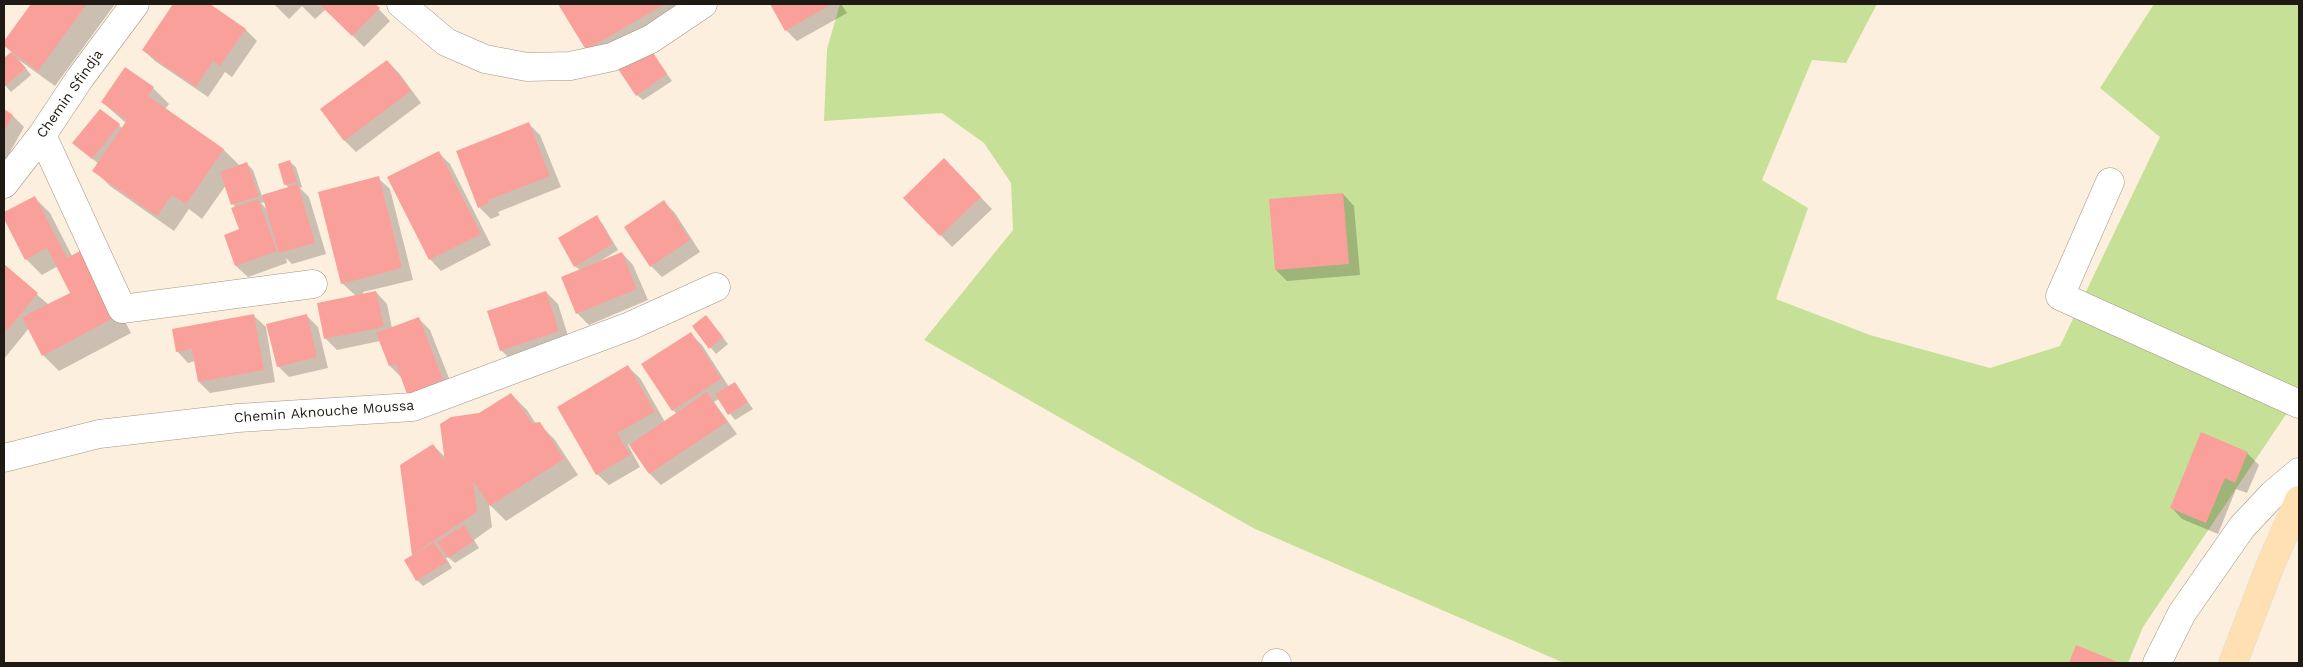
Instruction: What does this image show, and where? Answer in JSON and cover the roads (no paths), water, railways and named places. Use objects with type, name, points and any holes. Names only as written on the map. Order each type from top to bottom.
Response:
[{"type":"main road","points":[[2232,663],[2270,566],[2299,500]]},
{"type":"street","name":"Chemin Sfindja","points":[[4,184],[42,135],[80,78],[135,4]]},
{"type":"street","points":[[401,4],[446,42],[485,59],[527,67],[570,66],[612,57],[651,39],[703,4]]},
{"type":"street","points":[[42,135],[122,309],[313,284]]},
{"type":"street","points":[[2110,182],[2060,296],[2299,404]]},
{"type":"street","name":"Chemin Aknouche Moussa","points":[[4,458],[109,433],[238,418],[413,407],[630,326],[716,287]]},
{"type":"street","points":[[2157,663],[2182,613],[2242,527],[2273,494],[2299,472]]}]
